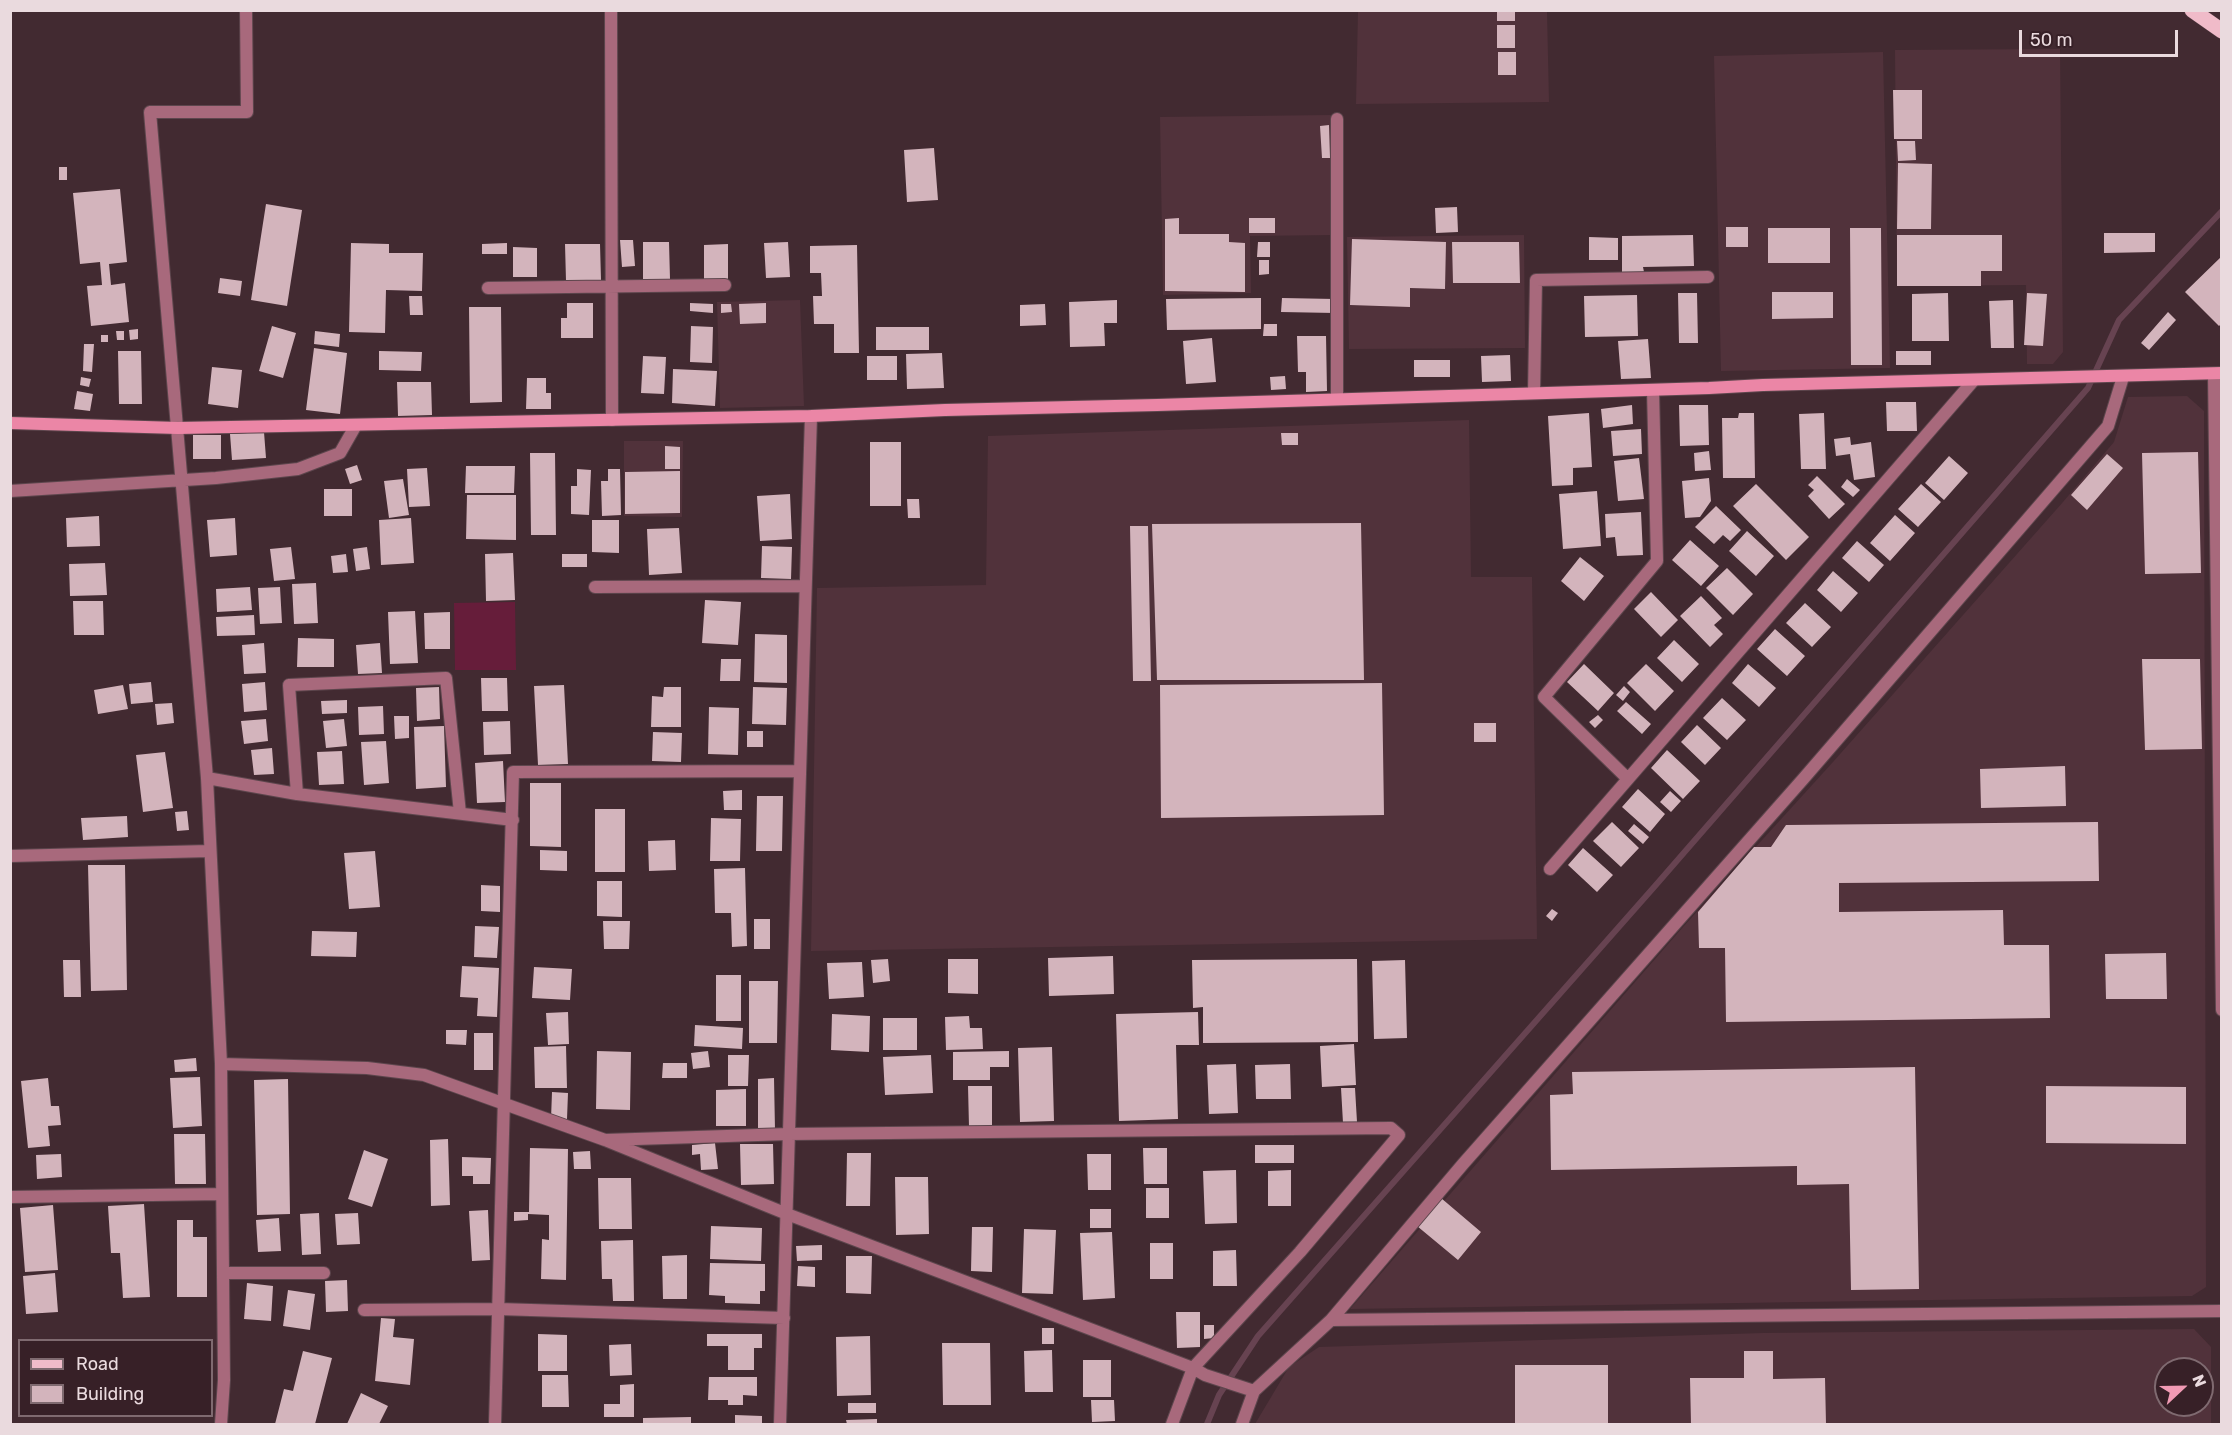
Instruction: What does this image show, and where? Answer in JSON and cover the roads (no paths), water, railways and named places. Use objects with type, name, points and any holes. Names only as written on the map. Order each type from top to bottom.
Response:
[{"type":"main road","points":[[2192,10],[2222,31]]},
{"type":"street","points":[[221,1425],[224,1380],[221,1064],[207,778],[150,112],[247,112],[246,10]]},
{"type":"street","points":[[610,10],[612,420]]},
{"type":"street","points":[[1337,119],[1337,399]]},
{"type":"street","points":[[1534,393],[1536,280],[1708,277]]},
{"type":"street","points":[[488,288],[725,285]]},
{"type":"street","points":[[10,423],[178,428],[811,416],[945,410],[2218,373],[2222,1010]]},
{"type":"street","points":[[1242,1425],[1254,1390],[1331,1320],[1463,1164],[1804,778],[2108,426],[2121,377]]},
{"type":"street","points":[[1550,869],[1974,380]]},
{"type":"street","points":[[1628,779],[1544,697],[1657,561],[1653,390]]},
{"type":"street","points":[[780,1425],[811,416]]},
{"type":"street","points":[[10,491],[182,480],[298,469],[340,453],[356,425]]},
{"type":"street","points":[[595,587],[806,586]]},
{"type":"street","points":[[297,794],[289,685],[446,678],[460,813]]},
{"type":"street","points":[[495,1425],[500,1309],[513,772],[799,771]]},
{"type":"street","points":[[207,778],[297,794],[513,820]]},
{"type":"street","points":[[10,856],[209,851]]},
{"type":"street","points":[[221,1064],[367,1068],[424,1075],[605,1140],[787,1214],[1193,1368],[1205,1375],[1254,1390]]},
{"type":"street","points":[[605,1140],[788,1134],[1391,1128],[1399,1134],[1300,1252],[1193,1368],[1172,1425]]},
{"type":"street","points":[[10,1197],[222,1194]]},
{"type":"street","points":[[223,1273],[324,1273]]},
{"type":"street","points":[[364,1310],[500,1309],[784,1318]]},
{"type":"street","points":[[1331,1320],[2222,1311]]},
{"type":"waterway","points":[[1207,1424],[1219,1395],[1258,1336],[1655,886],[2088,388],[2119,320],[2222,211]]}]
